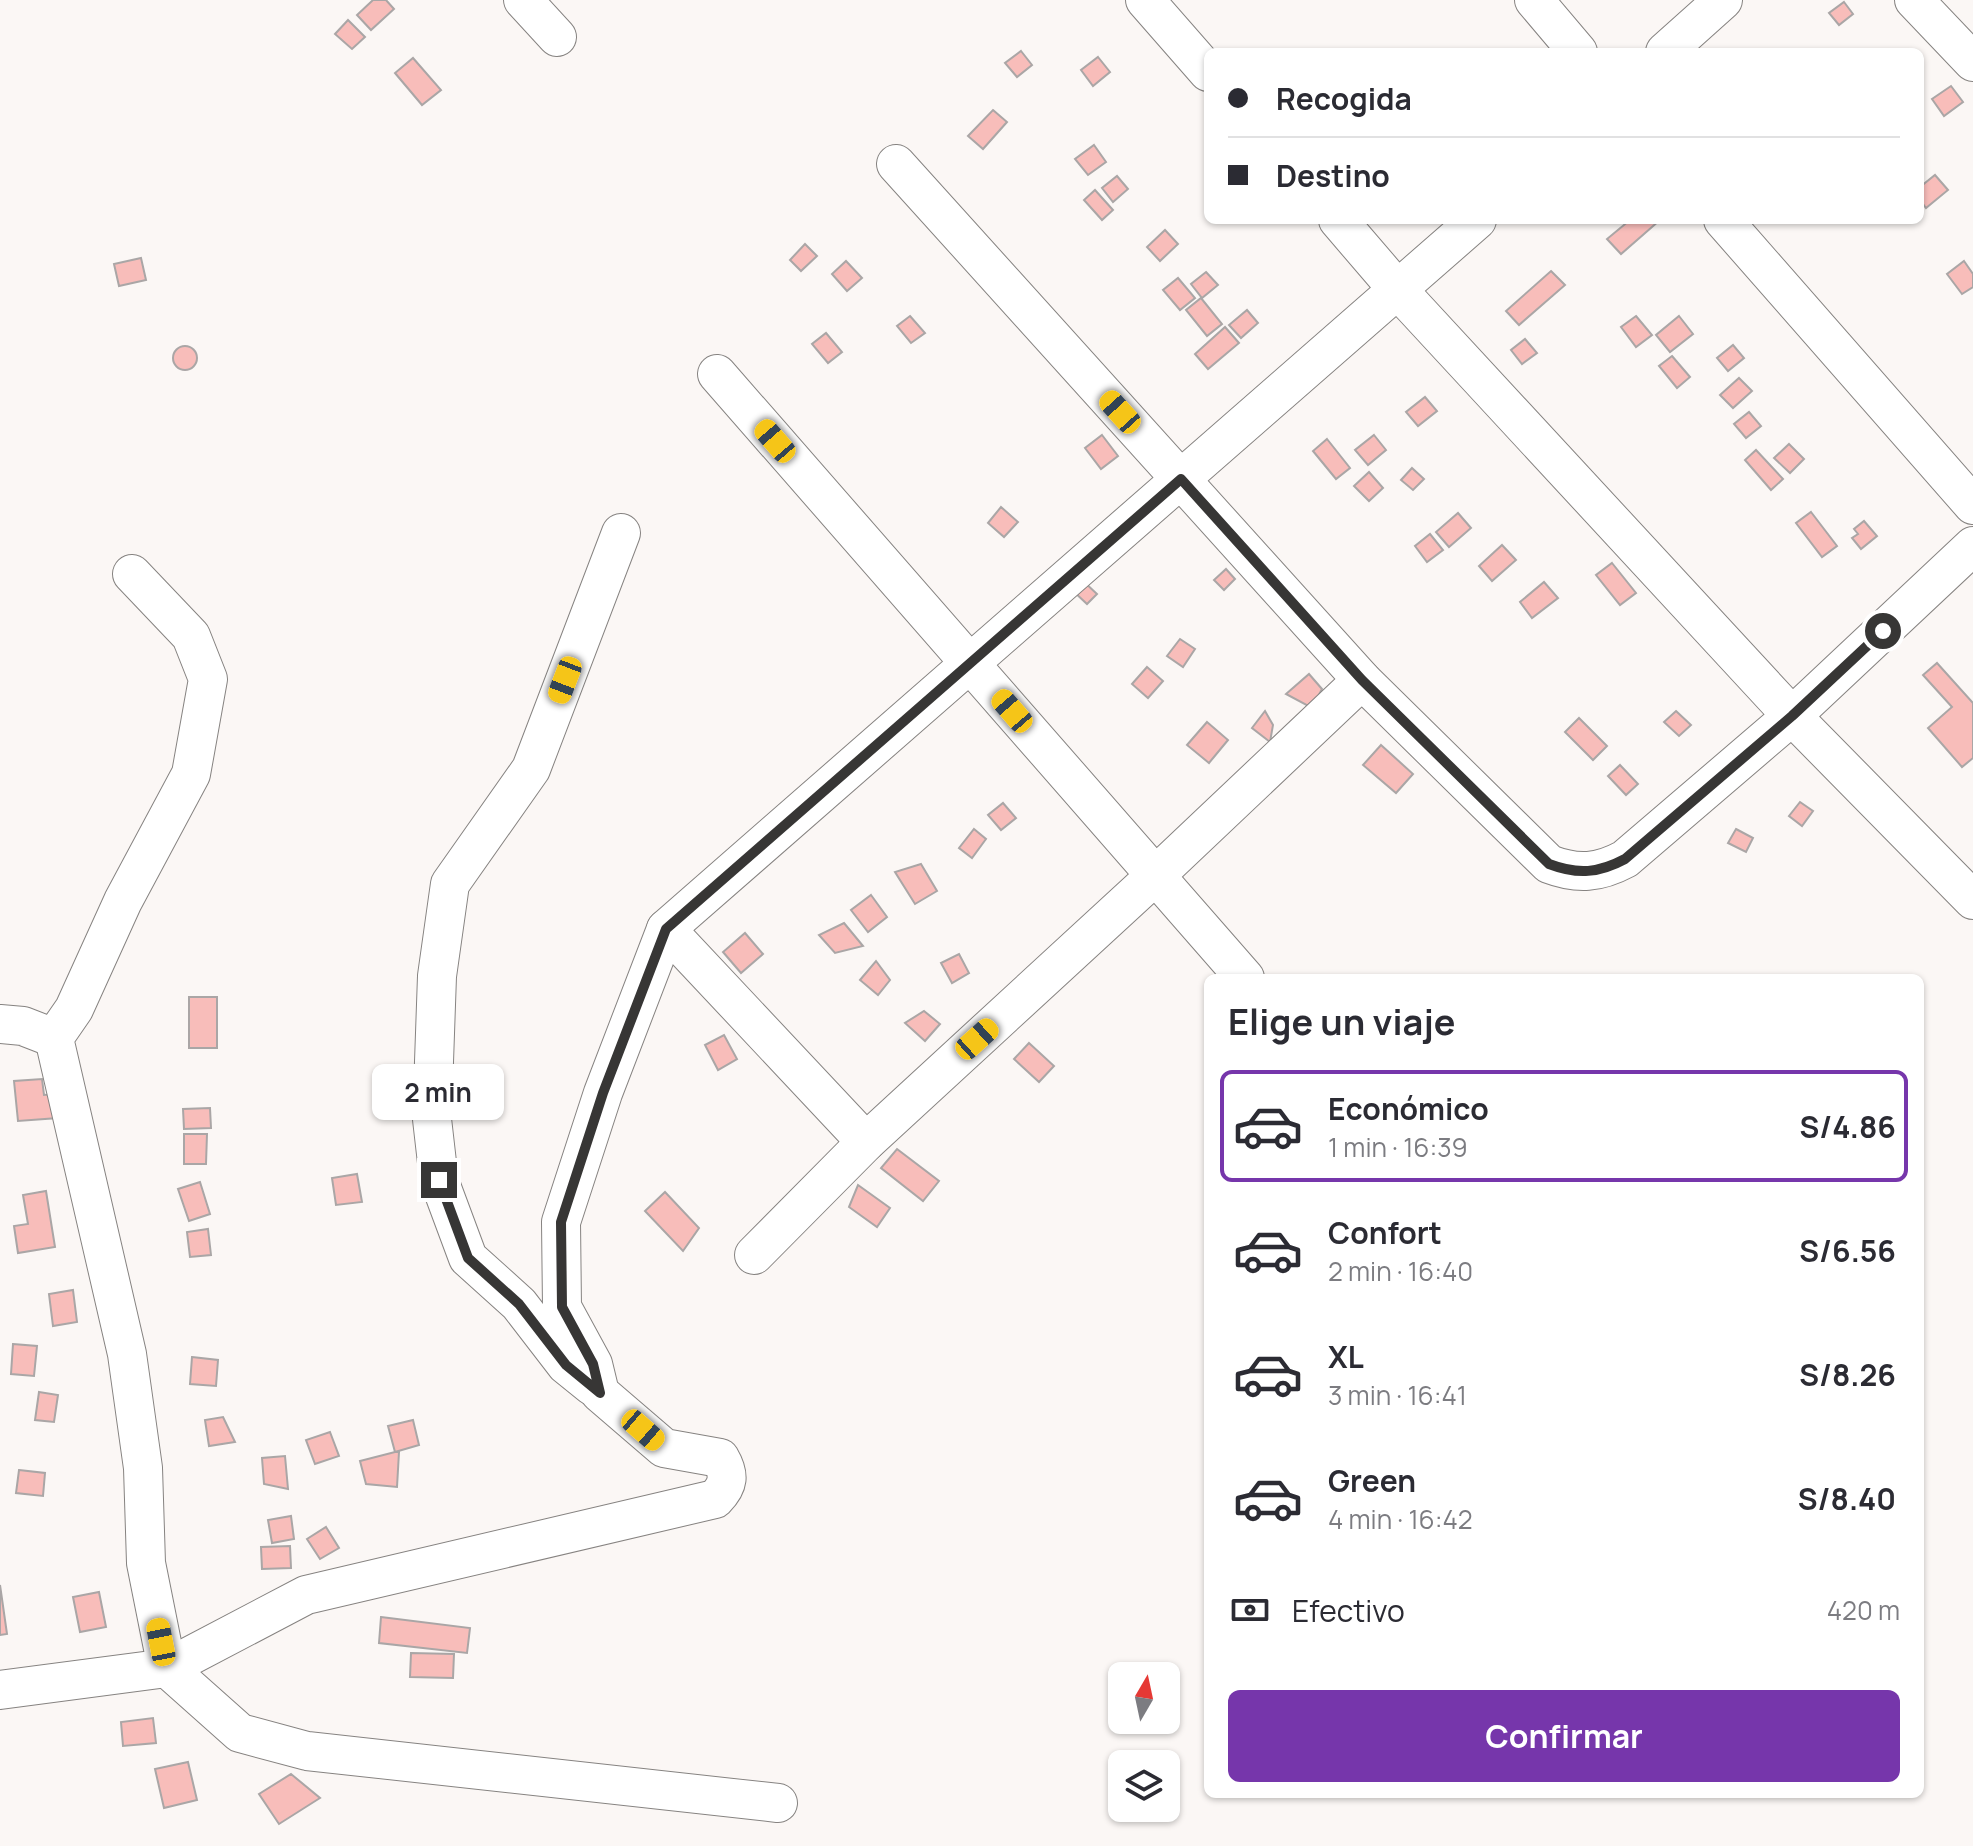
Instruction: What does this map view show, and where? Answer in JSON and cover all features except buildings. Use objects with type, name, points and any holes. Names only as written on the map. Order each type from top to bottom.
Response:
[{"type":"street","points":[[523,0],[557,37]]},
{"type":"street","points":[[1145,0],[1204,67]]},
{"type":"street","points":[[1534,0],[1575,48]]},
{"type":"street","points":[[1669,48],[1723,0]]},
{"type":"street","points":[[1914,0],[1973,62]]},
{"type":"street","points":[[896,164],[1362,680],[1549,864],[1568,871],[1588,872],[1608,868],[1625,859],[1792,716],[1973,546]]},
{"type":"street","points":[[1341,224],[1398,290],[1792,716],[1973,900]]},
{"type":"street","points":[[600,1393],[593,1364],[562,1307],[561,1222],[603,1093],[666,929],[1472,224]]},
{"type":"street","points":[[1727,224],[1973,505]]},
{"type":"street","points":[[717,374],[1241,974]]},
{"type":"street","points":[[0,1690],[167,1668],[306,1595],[715,1499],[726,1488],[728,1472],[720,1458],[664,1448],[566,1365],[519,1304],[468,1258],[439,1180],[432,1119],[437,976],[450,884],[531,769],[621,533]]},
{"type":"street","points":[[132,574],[191,636],[208,679],[191,774],[123,901],[74,1009],[54,1038],[127,1354],[143,1468],[146,1563],[167,1668],[240,1733],[307,1751],[778,1803]]},
{"type":"street","points":[[754,1255],[866,1142],[1362,680]]},
{"type":"street","points":[[666,929],[866,1142]]},
{"type":"street","points":[[0,1024],[23,1026],[54,1038]]},
{"type":"route","points":[[439,1180],[468,1258],[519,1304],[566,1365],[600,1393],[593,1364],[562,1307],[561,1222],[603,1093],[666,929],[1181,479],[1362,680],[1549,864],[1568,871],[1588,872],[1608,868],[1625,859],[1792,716],[1883,631]]}]
